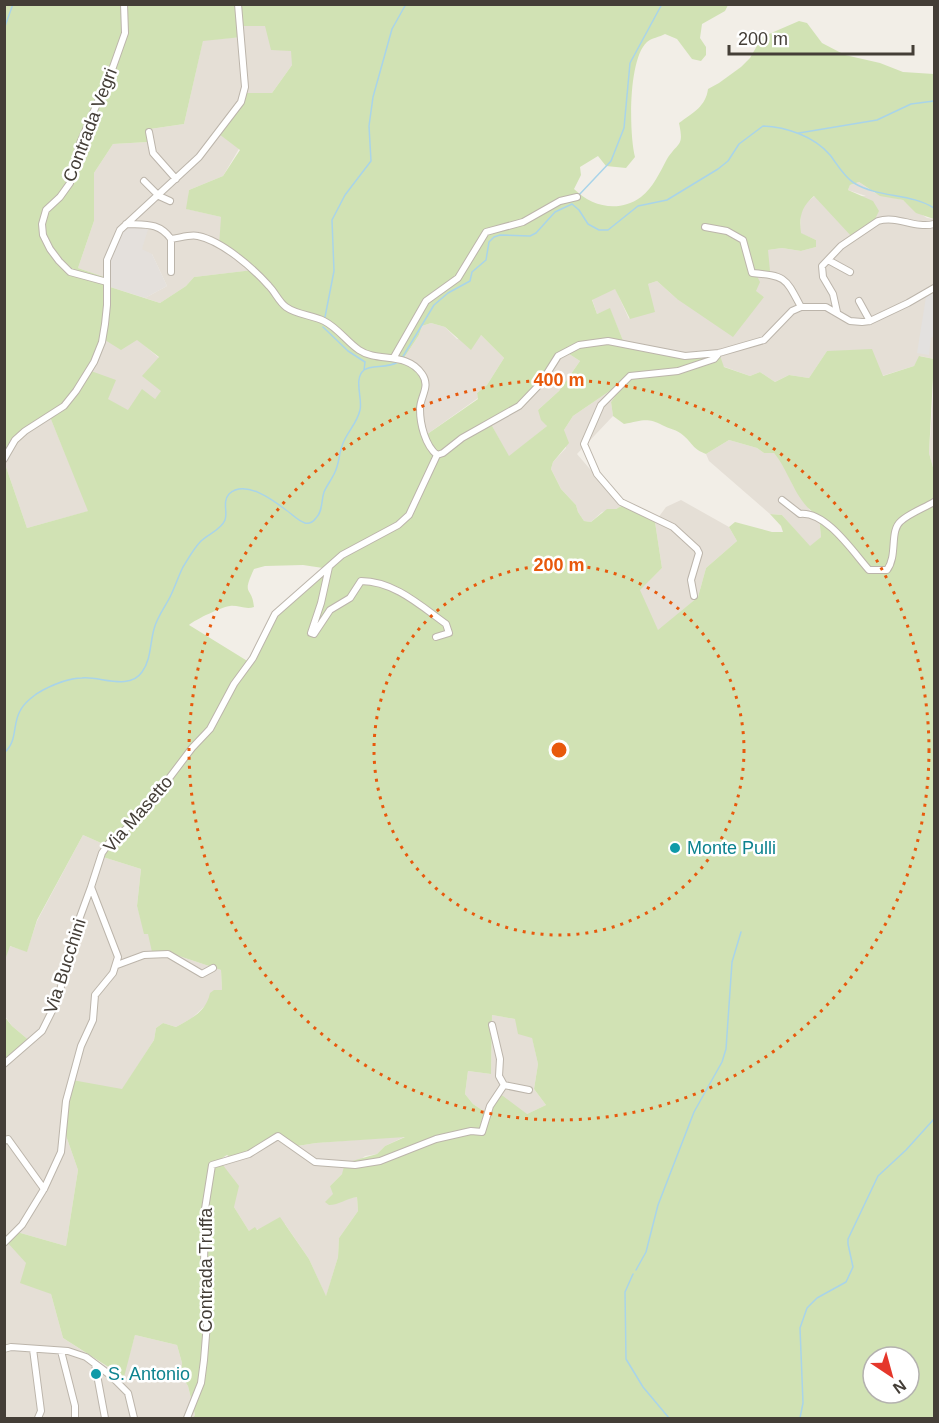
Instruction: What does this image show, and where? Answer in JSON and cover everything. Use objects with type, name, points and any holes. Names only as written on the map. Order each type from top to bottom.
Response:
[{"type":"street","name":"Contrada Vegri","points":[[107,282],[70,272],[50,249],[43,235],[42,224],[46,210],[70,183],[80,142],[125,33],[124,4]]},
{"type":"street","points":[[4,459],[15,441],[25,431],[64,406],[94,363],[102,342],[105,324],[107,260],[114,241],[126,224],[199,157],[241,102],[245,87],[238,4]]},
{"type":"street","points":[[149,132],[153,153],[176,180]]},
{"type":"street","points":[[144,181],[159,196],[170,201]]},
{"type":"street","points":[[394,358],[426,301],[458,278],[486,232],[523,222],[560,201],[578,197]]},
{"type":"street","points":[[837,312],[833,294],[822,277],[822,266],[841,246],[878,221],[885,219],[916,226],[931,225]]},
{"type":"street","points":[[126,224],[158,226],[165,230],[171,239],[171,272]]},
{"type":"street","points":[[705,227],[727,231],[743,240],[752,273],[780,276],[789,284],[801,307]]},
{"type":"street","points":[[171,239],[191,235],[213,241],[255,271],[288,309],[323,320],[334,327],[351,345],[364,353],[404,361],[420,371],[426,384],[420,408],[421,420],[427,441],[437,455],[519,406],[542,383],[558,356],[579,345],[608,341],[685,356],[719,353],[764,340],[792,311],[801,307],[826,307],[850,321],[870,321],[934,288]]},
{"type":"street","points":[[828,260],[850,272]]},
{"type":"street","points":[[859,301],[870,321]]},
{"type":"street","points":[[694,596],[691,580],[699,553],[697,549],[673,527],[621,502],[597,474],[584,444],[601,405],[630,376],[678,370],[714,359],[719,353]]},
{"type":"street","name":"Via Masetto","points":[[92,887],[102,853],[109,843],[139,818],[192,748],[210,729],[234,684],[253,658],[274,614],[342,555],[398,525],[409,515],[437,455]]},
{"type":"street","points":[[782,500],[800,514],[806,513],[823,520],[869,570],[887,570],[892,562],[895,530],[900,521],[934,502]]},
{"type":"street","points":[[329,566],[321,603],[310,633],[314,634],[330,610],[350,598],[361,581],[375,581],[402,593],[446,624],[449,633],[436,637]]},
{"type":"street","points":[[5,1241],[22,1225],[45,1189],[61,1152],[66,1101],[81,1046],[93,1020],[95,995],[117,965],[118,957],[92,887]]},
{"type":"street","name":"Via Bucchini","points":[[4,1064],[42,1031],[58,999],[73,936],[92,887]]},
{"type":"street","points":[[117,965],[144,955],[168,954],[202,974],[213,969]]},
{"type":"street","points":[[492,1025],[500,1059],[499,1076],[504,1085],[529,1090]]},
{"type":"street","name":"Contrada Truffa","points":[[188,1419],[201,1383],[206,1342],[205,1209],[212,1165],[249,1154],[278,1136],[315,1162],[355,1165],[380,1161],[436,1139],[471,1131],[482,1132],[490,1106],[504,1085]]},
{"type":"street","points":[[4,1141],[8,1139],[45,1189]]},
{"type":"street","points":[[4,1349],[10,1347],[61,1351],[76,1354],[95,1363],[128,1393],[134,1419]]},
{"type":"street","points":[[33,1349],[41,1411],[38,1419]]},
{"type":"street","points":[[61,1351],[75,1406],[75,1419]]},
{"type":"street","points":[[95,1363],[105,1419]]},
{"type":"shaded area","points":[[242,26],[266,26],[292,51],[292,65],[272,93],[223,176],[189,190],[187,209],[221,217],[254,270],[194,277],[186,286],[160,303],[145,298],[167,286],[152,254],[107,278],[78,268],[94,221],[94,173],[113,144],[148,142],[150,129],[184,124],[203,40],[241,37]]},
{"type":"shaded area","points":[[859,182],[875,193],[903,200],[927,218],[934,219],[934,359],[920,356],[914,366],[882,376],[838,351],[827,351],[809,378],[789,375],[775,382],[760,372],[750,376],[700,358],[624,343],[610,309],[597,314],[592,299],[615,288],[629,319],[648,284],[657,281],[677,299],[764,297],[755,291],[755,272],[768,250],[782,248],[801,251],[816,247],[816,240],[800,233],[801,211],[807,202],[815,196],[866,196],[848,190],[850,185]]},
{"type":"shaded area","points":[[127,221],[149,226],[142,249],[152,254],[167,286],[145,298],[107,286],[108,258]]},
{"type":"shaded area","points":[[934,291],[934,336],[931,338],[929,355],[917,353],[926,297]]},
{"type":"shaded area","points":[[431,323],[445,327],[457,339],[481,335],[504,358],[487,385],[477,393],[478,398],[426,435],[402,361],[419,335],[422,326]]},
{"type":"shaded area","points":[[105,339],[137,339],[159,358],[161,392],[155,399],[129,411],[107,399],[90,371]]},
{"type":"shaded area","points":[[566,352],[580,361],[559,391],[538,410],[547,426],[509,457],[491,424]]},
{"type":"shaded area","points":[[934,380],[934,471],[929,453]]},
{"type":"shaded area","points":[[617,386],[618,392],[611,402],[613,416],[577,454],[624,505],[602,512],[591,522],[584,521],[576,505],[561,489],[551,469],[553,462],[566,448],[564,430],[573,416]]},
{"type":"shaded area","points":[[50,417],[89,511],[27,528],[4,461],[14,445],[26,433]]},
{"type":"shaded area","points":[[729,440],[757,448],[764,453],[774,453],[783,464],[793,485],[811,512],[819,516],[821,537],[810,547],[782,515],[770,514],[709,461],[706,454]]},
{"type":"shaded area","points":[[681,500],[729,527],[737,541],[706,568],[698,597],[658,631],[639,590],[662,568],[655,522],[666,507]]},
{"type":"shaded area","points":[[83,835],[108,846],[103,857],[141,869],[137,906],[145,934],[148,933],[158,951],[221,970],[222,990],[192,1018],[176,1027],[163,1023],[156,1028],[154,1040],[122,1090],[63,1127],[78,1170],[66,1246],[17,1232],[26,1263],[51,1294],[63,1338],[123,1377],[135,1335],[177,1345],[182,1363],[181,1375],[188,1386],[195,1415],[193,1418],[5,1418],[4,1065],[31,1042],[12,1026],[5,1016],[5,960],[9,946],[27,951],[37,921]]},
{"type":"shaded area","points":[[492,1015],[515,1019],[532,1037],[538,1064],[534,1089],[546,1105],[527,1114],[488,1114],[473,1104],[465,1094],[468,1071],[491,1074]]},
{"type":"shaded area","points":[[276,1136],[291,1147],[406,1136],[385,1146],[377,1154],[365,1156],[330,1186],[349,1198],[357,1197],[358,1211],[339,1238],[338,1257],[326,1297],[309,1259],[285,1224],[249,1231],[234,1207],[219,1160]]},
{"type":"green space","points":[[4,5],[728,5],[725,11],[702,24],[700,38],[706,47],[706,55],[701,61],[692,59],[677,39],[665,34],[647,42],[641,51],[636,64],[632,97],[631,115],[635,157],[626,168],[606,166],[598,156],[580,167],[581,175],[574,189],[589,200],[606,206],[624,205],[641,197],[656,180],[667,159],[681,140],[679,123],[702,105],[708,89],[741,67],[750,58],[762,37],[799,21],[807,23],[822,43],[845,55],[880,63],[903,72],[934,74],[934,219],[916,213],[903,200],[880,196],[859,182],[850,185],[848,190],[873,201],[879,211],[873,223],[852,237],[814,196],[804,208],[800,227],[801,233],[816,240],[816,247],[801,251],[782,248],[768,250],[770,271],[755,272],[760,282],[756,291],[764,297],[733,337],[677,299],[657,281],[648,284],[655,312],[630,319],[615,289],[592,300],[597,314],[610,308],[624,343],[672,354],[719,353],[724,367],[750,376],[760,372],[775,382],[789,375],[809,378],[827,351],[872,349],[883,376],[914,366],[919,356],[934,359],[929,453],[934,471],[932,500],[934,504],[934,1418],[193,1418],[195,1415],[188,1386],[181,1375],[182,1363],[177,1345],[135,1335],[124,1377],[63,1338],[51,1294],[20,1283],[26,1263],[7,1242],[17,1232],[66,1246],[78,1170],[63,1127],[72,1080],[122,1089],[154,1040],[156,1028],[163,1023],[176,1027],[188,1021],[202,1010],[210,993],[214,990],[222,990],[221,970],[170,953],[152,952],[148,934],[144,934],[137,906],[141,869],[103,857],[108,846],[83,835],[37,920],[27,952],[10,946],[5,960],[5,464],[27,528],[88,511],[50,417],[25,436],[5,461]],"holes":[[[242,26],[265,26],[271,50],[291,51],[292,65],[272,93],[246,93],[219,134],[240,150],[223,176],[189,190],[186,209],[221,217],[219,246],[253,270],[194,277],[186,286],[160,303],[107,286],[107,278],[78,268],[94,221],[94,173],[113,144],[148,142],[150,129],[184,124],[203,41],[242,37]],[[431,323],[445,327],[471,350],[481,335],[504,358],[487,385],[477,393],[478,399],[426,435],[421,405],[427,386],[421,373],[402,361],[419,335],[422,326]],[[105,340],[121,350],[137,340],[159,357],[142,376],[161,391],[155,399],[142,389],[128,410],[108,399],[116,380],[91,371]],[[566,352],[580,361],[559,391],[538,410],[541,420],[547,426],[509,456],[491,424],[539,387],[554,362]],[[617,386],[618,392],[611,402],[613,416],[624,424],[644,420],[652,421],[679,432],[706,454],[729,440],[757,448],[764,453],[774,453],[799,496],[811,511],[819,516],[821,537],[810,546],[782,515],[770,514],[781,526],[783,532],[772,532],[735,522],[729,527],[737,541],[706,568],[698,597],[658,630],[640,590],[662,568],[655,522],[627,503],[616,509],[607,509],[591,522],[584,521],[576,505],[561,489],[551,469],[553,462],[569,443],[564,430],[573,416]],[[303,565],[323,568],[275,615],[249,662],[189,625],[226,607],[254,607],[248,584],[254,569],[265,566]],[[492,1015],[515,1019],[518,1034],[532,1038],[538,1064],[534,1089],[546,1105],[527,1114],[499,1093],[488,1114],[473,1104],[465,1094],[468,1071],[491,1074]],[[276,1136],[291,1147],[316,1143],[405,1137],[385,1146],[377,1154],[345,1163],[342,1174],[330,1186],[333,1194],[325,1202],[333,1205],[357,1197],[358,1211],[339,1238],[338,1257],[326,1296],[309,1259],[280,1217],[257,1230],[255,1227],[249,1231],[234,1207],[239,1186],[219,1160],[227,1155],[240,1159],[247,1157]]]},
{"type":"green space","points":[[4,1016],[31,1042],[4,1065]]},
{"type":"waterway","points":[[4,29],[13,4]]},
{"type":"waterway","points":[[325,317],[334,271],[332,220],[345,195],[371,161],[369,126],[373,97],[392,29],[406,4]]},
{"type":"waterway","points":[[578,196],[611,161],[624,128],[630,63],[662,4]]},
{"type":"waterway","points":[[799,133],[877,120],[911,104],[934,101]]},
{"type":"waterway","points":[[402,358],[434,305],[448,293],[470,281],[472,272],[486,260],[489,242],[494,237],[500,235],[530,236],[536,233],[555,212],[572,204],[588,224],[599,230],[608,230],[638,206],[667,200],[718,169],[728,161],[739,144],[763,126],[781,128],[808,138],[823,148],[847,177],[863,188],[915,200],[934,208]]},
{"type":"waterway","points":[[323,327],[348,351],[365,362],[364,370]]},
{"type":"waterway","points":[[4,753],[13,738],[20,711],[33,696],[72,679],[89,678],[122,682],[130,681],[142,672],[149,657],[159,616],[194,550],[225,520],[226,500],[229,494],[236,490],[251,490],[274,501],[302,522],[309,523],[315,519],[320,512],[324,492],[336,469],[344,441],[359,415],[361,405],[359,378],[361,374],[367,368],[398,362]]},
{"type":"waterway","points":[[636,1270],[646,1252],[658,1205],[694,1112],[722,1062],[726,1049],[732,962],[741,932]]},
{"type":"waterway","points":[[800,1418],[803,1403],[800,1328],[807,1308],[817,1298],[846,1282],[853,1267],[848,1239],[878,1176],[934,1119]]},
{"type":"waterway","points":[[633,1274],[625,1292],[626,1359],[643,1387],[669,1418]]},
{"type":"place","name":"Monte Pulli","points":[[675,848]]},
{"type":"place","name":"S. Antonio","points":[[96,1374]]}]
